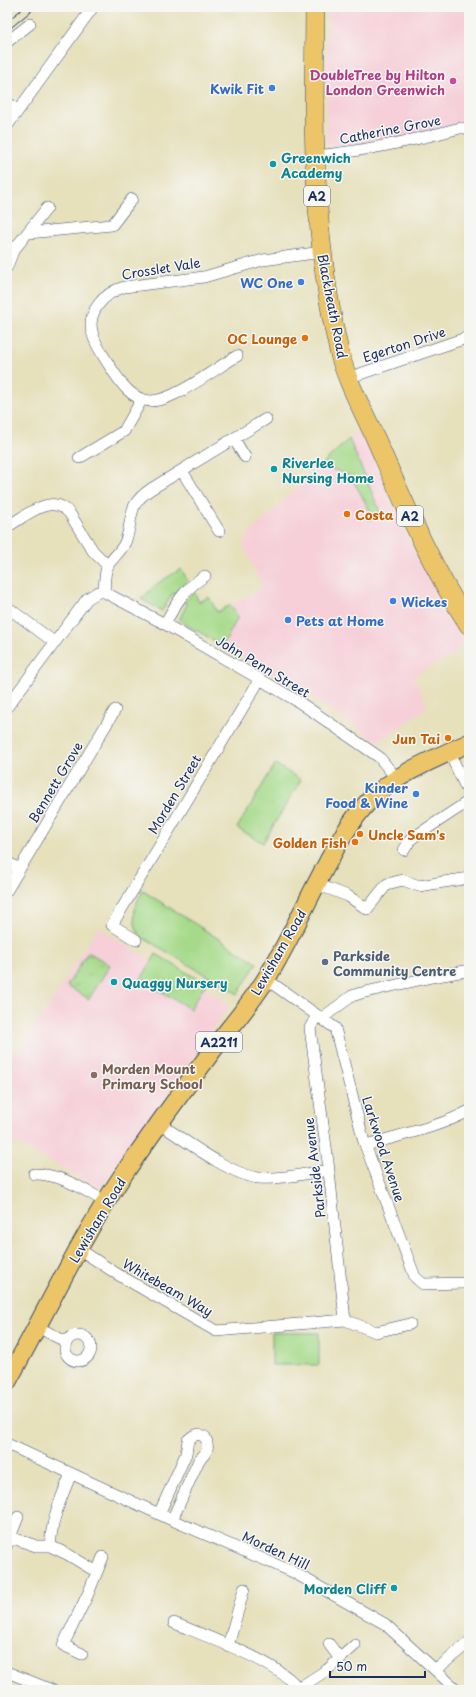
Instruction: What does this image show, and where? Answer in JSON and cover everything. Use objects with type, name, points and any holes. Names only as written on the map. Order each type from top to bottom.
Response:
[{"type":"highway","name":"Blackheath Road","points":[[315,7],[315,156],[317,195],[322,252],[334,330],[348,378],[424,546],[469,624]]},
{"type":"main road","name":"Lewisham Road","points":[[7,1382],[38,1327],[62,1278],[106,1202],[160,1124],[266,979],[316,884],[351,823],[370,800],[397,779],[469,743]]},
{"type":"street","points":[[7,126],[94,7]]},
{"type":"street","points":[[7,42],[30,24]]},
{"type":"street","points":[[7,102],[18,111]]},
{"type":"street","name":"Catherine Grove","points":[[315,156],[378,148],[460,128],[466,128],[469,130]]},
{"type":"street","points":[[28,233],[112,225],[132,199]]},
{"type":"street","points":[[7,267],[10,249],[28,233],[48,208]]},
{"type":"street","name":"Crosslet Vale","points":[[237,356],[174,395],[162,400],[151,401],[142,399],[131,394],[121,384],[96,344],[92,334],[91,323],[94,314],[104,297],[113,290],[124,287],[204,276],[263,260],[322,252]]},
{"type":"street","name":"Egerton Drive","points":[[348,378],[469,337]]},
{"type":"street","points":[[79,458],[124,430],[142,399]]},
{"type":"street","points":[[7,707],[87,599],[98,592],[104,592],[105,572],[121,550],[126,540],[130,515],[133,506],[138,499],[151,489],[266,419]]},
{"type":"street","points":[[234,438],[246,456]]},
{"type":"street","points":[[182,470],[219,531]]},
{"type":"street","points":[[7,526],[41,506],[55,504],[61,506],[70,514],[93,551],[108,566]]},
{"type":"street","points":[[165,624],[180,597],[188,587],[205,576]]},
{"type":"street","name":"John Penn Street","points":[[104,592],[111,594],[165,624],[299,702],[379,757],[397,779]]},
{"type":"street","points":[[7,607],[54,642]]},
{"type":"street","name":"Morden Street","points":[[136,940],[112,925],[260,679]]},
{"type":"street","name":"Bennett Grove","points":[[7,890],[116,710]]},
{"type":"street","points":[[449,752],[469,794]]},
{"type":"street","points":[[404,850],[411,839],[469,801]]},
{"type":"street","points":[[7,862],[19,869]]},
{"type":"street","points":[[316,884],[348,896],[367,909],[387,884],[403,880],[419,886],[469,878]]},
{"type":"street","points":[[266,979],[320,1017],[352,996],[361,993],[432,977],[465,971],[469,972]]},
{"type":"street","name":"Larkwood Avenue","points":[[320,1017],[335,1028],[366,1145],[414,1277],[423,1284],[464,1283],[469,1280]]},
{"type":"street","name":"Parkside Avenue","points":[[320,1017],[310,1028],[329,1170],[345,1320]]},
{"type":"street","points":[[366,1145],[449,1120],[469,1111]]},
{"type":"street","points":[[160,1124],[208,1155],[246,1176],[264,1178],[329,1170]]},
{"type":"street","points":[[34,1174],[47,1174],[61,1178],[106,1202]]},
{"type":"street","name":"Whitebeam Way","points":[[79,1249],[117,1274],[216,1331],[345,1320]]},
{"type":"street","points":[[345,1320],[376,1332],[410,1324]]},
{"type":"street","points":[[38,1327],[66,1342]]},
{"type":"street","points":[[159,1514],[186,1454],[188,1440],[192,1436],[199,1434],[205,1437],[208,1443],[208,1449],[204,1456],[199,1460],[172,1520]]},
{"type":"street","name":"Morden Hill","points":[[7,1444],[172,1520],[293,1572],[363,1610],[385,1624],[458,1690]]},
{"type":"street","points":[[50,1546],[51,1530],[55,1511],[71,1474]]},
{"type":"street","points":[[18,1517],[8,1541],[36,1546],[50,1546],[67,1554],[97,1572]]},
{"type":"street","points":[[82,1654],[63,1644],[88,1594],[103,1557]]},
{"type":"street","points":[[228,1646],[244,1589]]},
{"type":"street","points":[[174,1623],[248,1654],[277,1670],[299,1689],[340,1659],[355,1645]]},
{"type":"street","points":[[436,1670],[469,1642]]},
{"type":"street","points":[[329,1644],[340,1659]]},
{"type":"street","points":[[7,1672],[52,1690]]},
{"type":"shaded area","points":[[328,7],[469,7],[469,119],[431,131],[333,148],[326,143]]},
{"type":"shaded area","points":[[361,427],[404,530],[423,570],[442,601],[447,617],[464,642],[453,655],[413,676],[428,707],[378,742],[293,685],[223,646],[238,617],[231,605],[263,588],[243,545],[248,535]]},
{"type":"shaded area","name":"Morden Mount Primary School","points":[[98,927],[151,961],[156,954],[206,984],[204,988],[230,1005],[102,1186],[97,1187],[7,1138],[7,1057],[12,1049],[19,1053]]},
{"type":"green space","points":[[349,439],[381,514],[370,520],[371,513],[351,476],[320,466]]},
{"type":"green space","points":[[181,569],[188,581],[175,595],[173,593],[162,611],[141,599],[158,583]]},
{"type":"green space","points":[[194,592],[199,602],[209,597],[217,612],[231,605],[238,617],[223,646],[179,620],[187,604],[184,602]]},
{"type":"green space","points":[[275,764],[301,780],[263,843],[237,828]]},
{"type":"green space","points":[[143,891],[257,963],[238,994],[140,936],[135,925],[134,914],[137,902]]},
{"type":"green space","points":[[88,952],[110,965],[89,999],[67,986]]},
{"type":"green space","points":[[156,954],[206,984],[190,1009],[141,979]]},
{"type":"green space","points":[[272,1333],[319,1333],[319,1365],[272,1365]]},
{"type":"tram line","points":[[7,21],[25,7]]},
{"type":"tram line","points":[[7,31],[36,7]]},
{"type":"place","name":"DoubleTree by Hilton London Greenwich","points":[[453,81]]},
{"type":"place","name":"Kwik Fit","points":[[272,88]]},
{"type":"place","name":"Greenwich Academy","points":[[273,164]]},
{"type":"place","name":"WC One","points":[[301,282]]},
{"type":"place","name":"OC Lounge","points":[[305,338]]},
{"type":"place","name":"Riverlee Nursing Home","points":[[274,469]]},
{"type":"place","name":"Costa","points":[[347,514]]},
{"type":"place","name":"Wickes","points":[[393,601]]},
{"type":"place","name":"Pets at Home","points":[[288,620]]},
{"type":"place","name":"Jun Tai","points":[[448,738]]},
{"type":"place","name":"Kinder Food & Wine","points":[[416,794]]},
{"type":"place","name":"Uncle Sam's","points":[[360,834]]},
{"type":"place","name":"Golden Fish","points":[[355,842]]},
{"type":"place","name":"Parkside Community Centre","points":[[325,962]]},
{"type":"place","name":"Quaggy Nursery","points":[[114,982]]},
{"type":"place","name":"Morden Mount Primary School","points":[[94,1075]]},
{"type":"place","name":"Morden Cliff","points":[[394,1588]]}]
